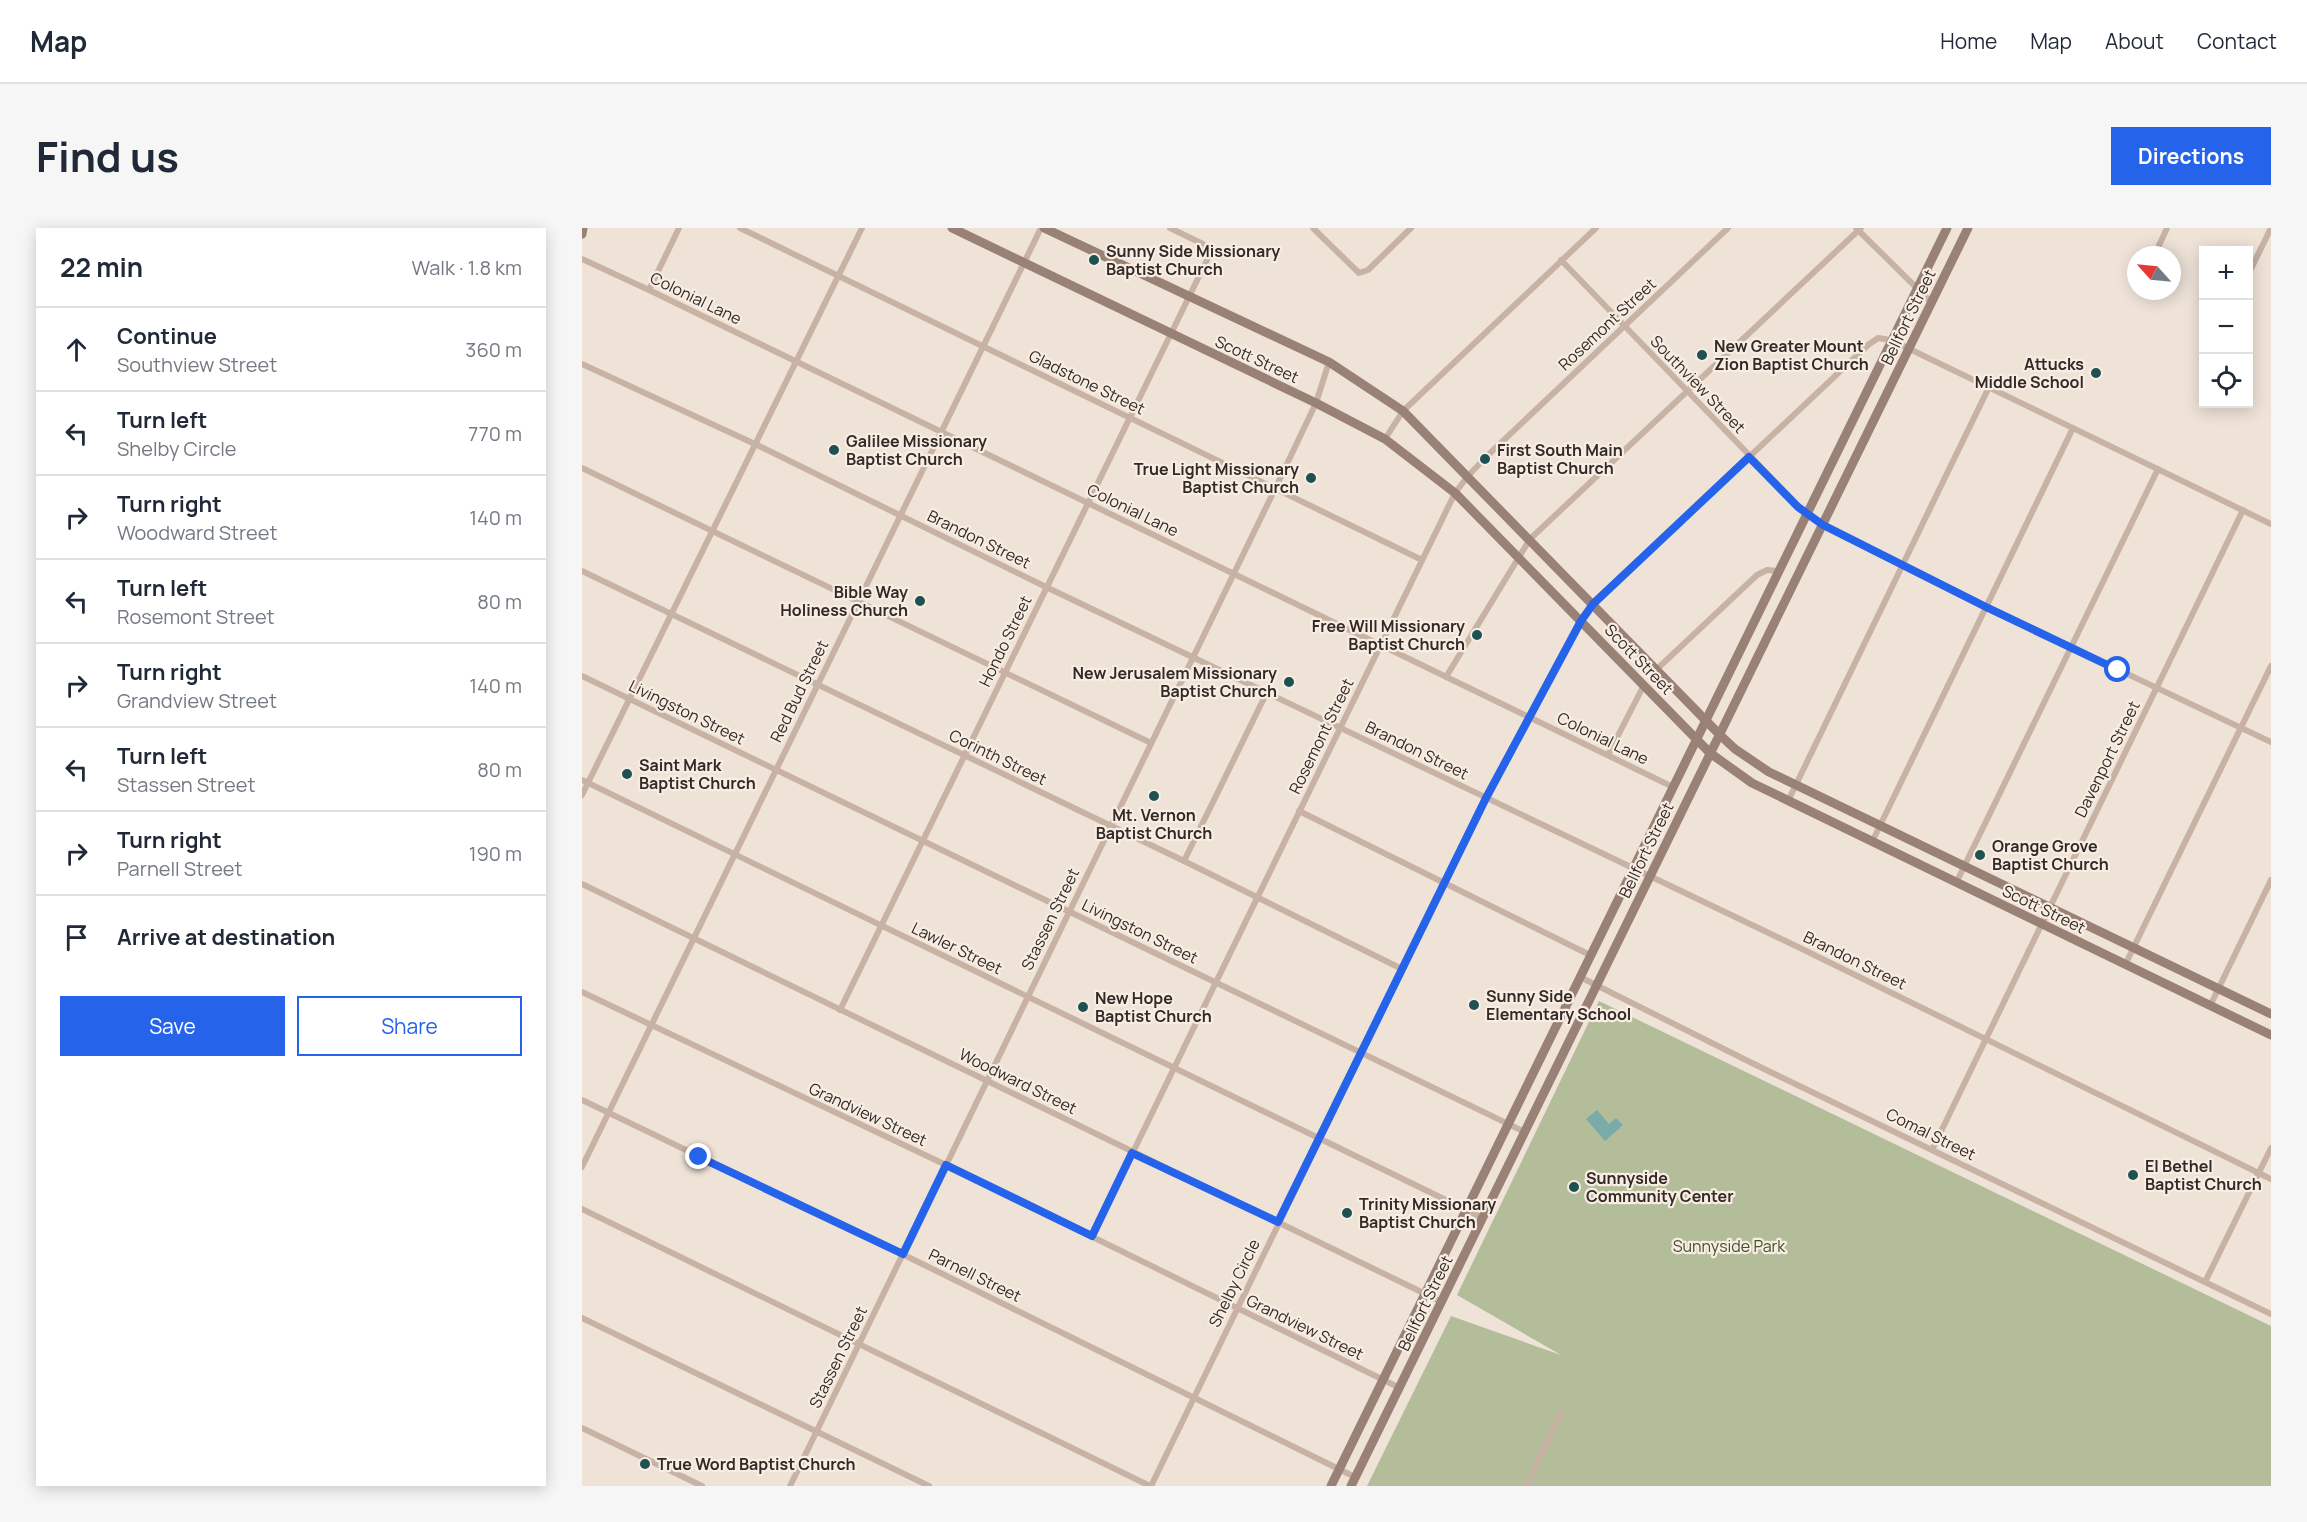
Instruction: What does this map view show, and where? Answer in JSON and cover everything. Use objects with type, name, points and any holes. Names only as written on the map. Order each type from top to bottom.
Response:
[{"type":"main road","points":[[582,234],[583,228]]},
{"type":"main road","name":"Scott Street","points":[[952,228],[1316,403],[1385,439],[1455,494],[1710,753],[1752,783],[2271,1035]]},
{"type":"main road","name":"Scott Street","points":[[1043,228],[1329,362],[1403,411],[1720,735],[1751,761],[2271,1014]]},
{"type":"main road","name":"Bellfort Street","points":[[1331,1486],[1947,228]]},
{"type":"main road","name":"Bellfort Street","points":[[1353,1481],[1968,228]]},
{"type":"main road","points":[[1849,427],[1866,435]]},
{"type":"main road","points":[[1764,601],[1781,609]]},
{"type":"street","points":[[649,290],[679,228]]},
{"type":"street","name":"Gladstone Street","points":[[740,228],[1422,560]]},
{"type":"street","points":[[582,795],[585,781],[672,614],[862,228]]},
{"type":"street","name":"Red Bud Street","points":[[582,1167],[900,515],[1043,228]]},
{"type":"street","name":"Hondo Street","points":[[840,1010],[1207,260],[1209,250],[1203,244],[1170,228]]},
{"type":"street","points":[[1313,228],[1359,273],[1368,270],[1411,228]]},
{"type":"street","points":[[1385,439],[1403,411],[1596,228]]},
{"type":"street","name":"Rosemont Street","points":[[1092,1236],[1455,494],[1468,476],[1728,228]]},
{"type":"street","points":[[2159,246],[2167,228]]},
{"type":"street","points":[[1446,677],[1530,539],[1858,229],[1932,303]]},
{"type":"street","points":[[2253,264],[2269,230]]},
{"type":"street","name":"Colonial Lane","points":[[582,260],[796,361],[1672,787]]},
{"type":"street","name":"Southview Street","points":[[1561,261],[1807,515],[1986,607],[2271,742]]},
{"type":"street","name":"Shelby Circle","points":[[1150,1486],[1486,798],[1581,621],[1593,604],[1868,345],[1878,338],[1891,340]]},
{"type":"street","points":[[1891,340],[2271,524]]},
{"type":"street","name":"Stassen Street","points":[[790,1486],[1275,489],[1316,403],[1329,362]]},
{"type":"street","name":"Brandon Street","points":[[582,364],[756,444],[1046,587],[1986,1039],[2271,1179]]},
{"type":"street","points":[[1788,801],[1989,387]]},
{"type":"street","points":[[1872,842],[2073,428]]},
{"type":"street","points":[[582,468],[1151,743]]},
{"type":"street","points":[[1956,883],[2158,469]]},
{"type":"street","name":"Davenport Street","points":[[1932,1150],[2243,510]]},
{"type":"street","points":[[1656,670],[1757,575],[1767,570],[1778,571]]},
{"type":"street","name":"Corinth Street","points":[[582,571],[1184,861],[1402,969]]},
{"type":"street","points":[[2125,965],[2271,666]]},
{"type":"street","name":"Livingston Street","points":[[582,676],[1525,1132]]},
{"type":"street","points":[[1608,755],[1644,685]]},
{"type":"street","points":[[1184,861],[1267,692]]},
{"type":"street","name":"Lawler Street","points":[[585,781],[1483,1218]]},
{"type":"street","points":[[1299,811],[1590,955]]},
{"type":"street","points":[[2210,1006],[2271,880]]},
{"type":"street","name":"Woodward Street","points":[[582,884],[1442,1302]]},
{"type":"street","name":"Comal Street","points":[[1580,977],[2271,1314]]},
{"type":"street","name":"Grandview Street","points":[[582,992],[946,1165],[1400,1388]]},
{"type":"street","name":"Parnell Street","points":[[582,1100],[903,1254],[1339,1468],[1353,1481]]},
{"type":"street","points":[[2205,1282],[2271,1148]]},
{"type":"street","points":[[582,1209],[1150,1486]]},
{"type":"street","points":[[582,1318],[929,1486]]},
{"type":"street","points":[[1526,1486],[1561,1413]]},
{"type":"street","points":[[582,1428],[702,1486]]},
{"type":"green space","name":"Sunnyside Park","points":[[1599,1001],[2271,1326],[2271,1486],[1367,1486],[1451,1316],[1561,1355],[1457,1295]]},
{"type":"water","points":[[1597,1110],[1609,1124],[1616,1118],[1623,1125],[1605,1141],[1586,1119]]},
{"type":"place","name":"Sunny Side Missionary Baptist Church","points":[[1094,260]]},
{"type":"place","name":"New Greater Mount Zion Baptist Church","points":[[1702,355]]},
{"type":"place","name":"Attucks Middle School","points":[[2096,373]]},
{"type":"place","name":"Galilee Missionary Baptist Church","points":[[834,450]]},
{"type":"place","name":"First South Main Baptist Church","points":[[1485,459]]},
{"type":"place","name":"True Light Missionary Baptist Church","points":[[1311,478]]},
{"type":"place","name":"Bible Way Holiness Church","points":[[920,601]]},
{"type":"place","name":"Free Will Missionary Baptist Church","points":[[1477,635]]},
{"type":"place","name":"New Jerusalem Missionary Baptist Church","points":[[1289,682]]},
{"type":"place","name":"Saint Mark Baptist Church","points":[[627,774]]},
{"type":"place","name":"Mt. Vernon Baptist Church","points":[[1154,796]]},
{"type":"place","name":"Orange Grove Baptist Church","points":[[1980,855]]},
{"type":"place","name":"Sunny Side Elementary School","points":[[1474,1005]]},
{"type":"place","name":"New Hope Baptist Church","points":[[1083,1007]]},
{"type":"place","name":"El Bethel Baptist Church","points":[[2133,1175]]},
{"type":"place","name":"Sunnyside Community Center","points":[[1574,1187]]},
{"type":"place","name":"Trinity Missionary Baptist Church","points":[[1347,1213]]},
{"type":"place","name":"True Word Baptist Church","points":[[645,1464]]},
{"type":"route","points":[[699,1157],[903,1254],[946,1165],[1092,1236],[1132,1153],[1278,1222],[1486,798],[1581,621],[1593,604],[1749,457],[1798,507],[1823,525],[2118,670]]}]
